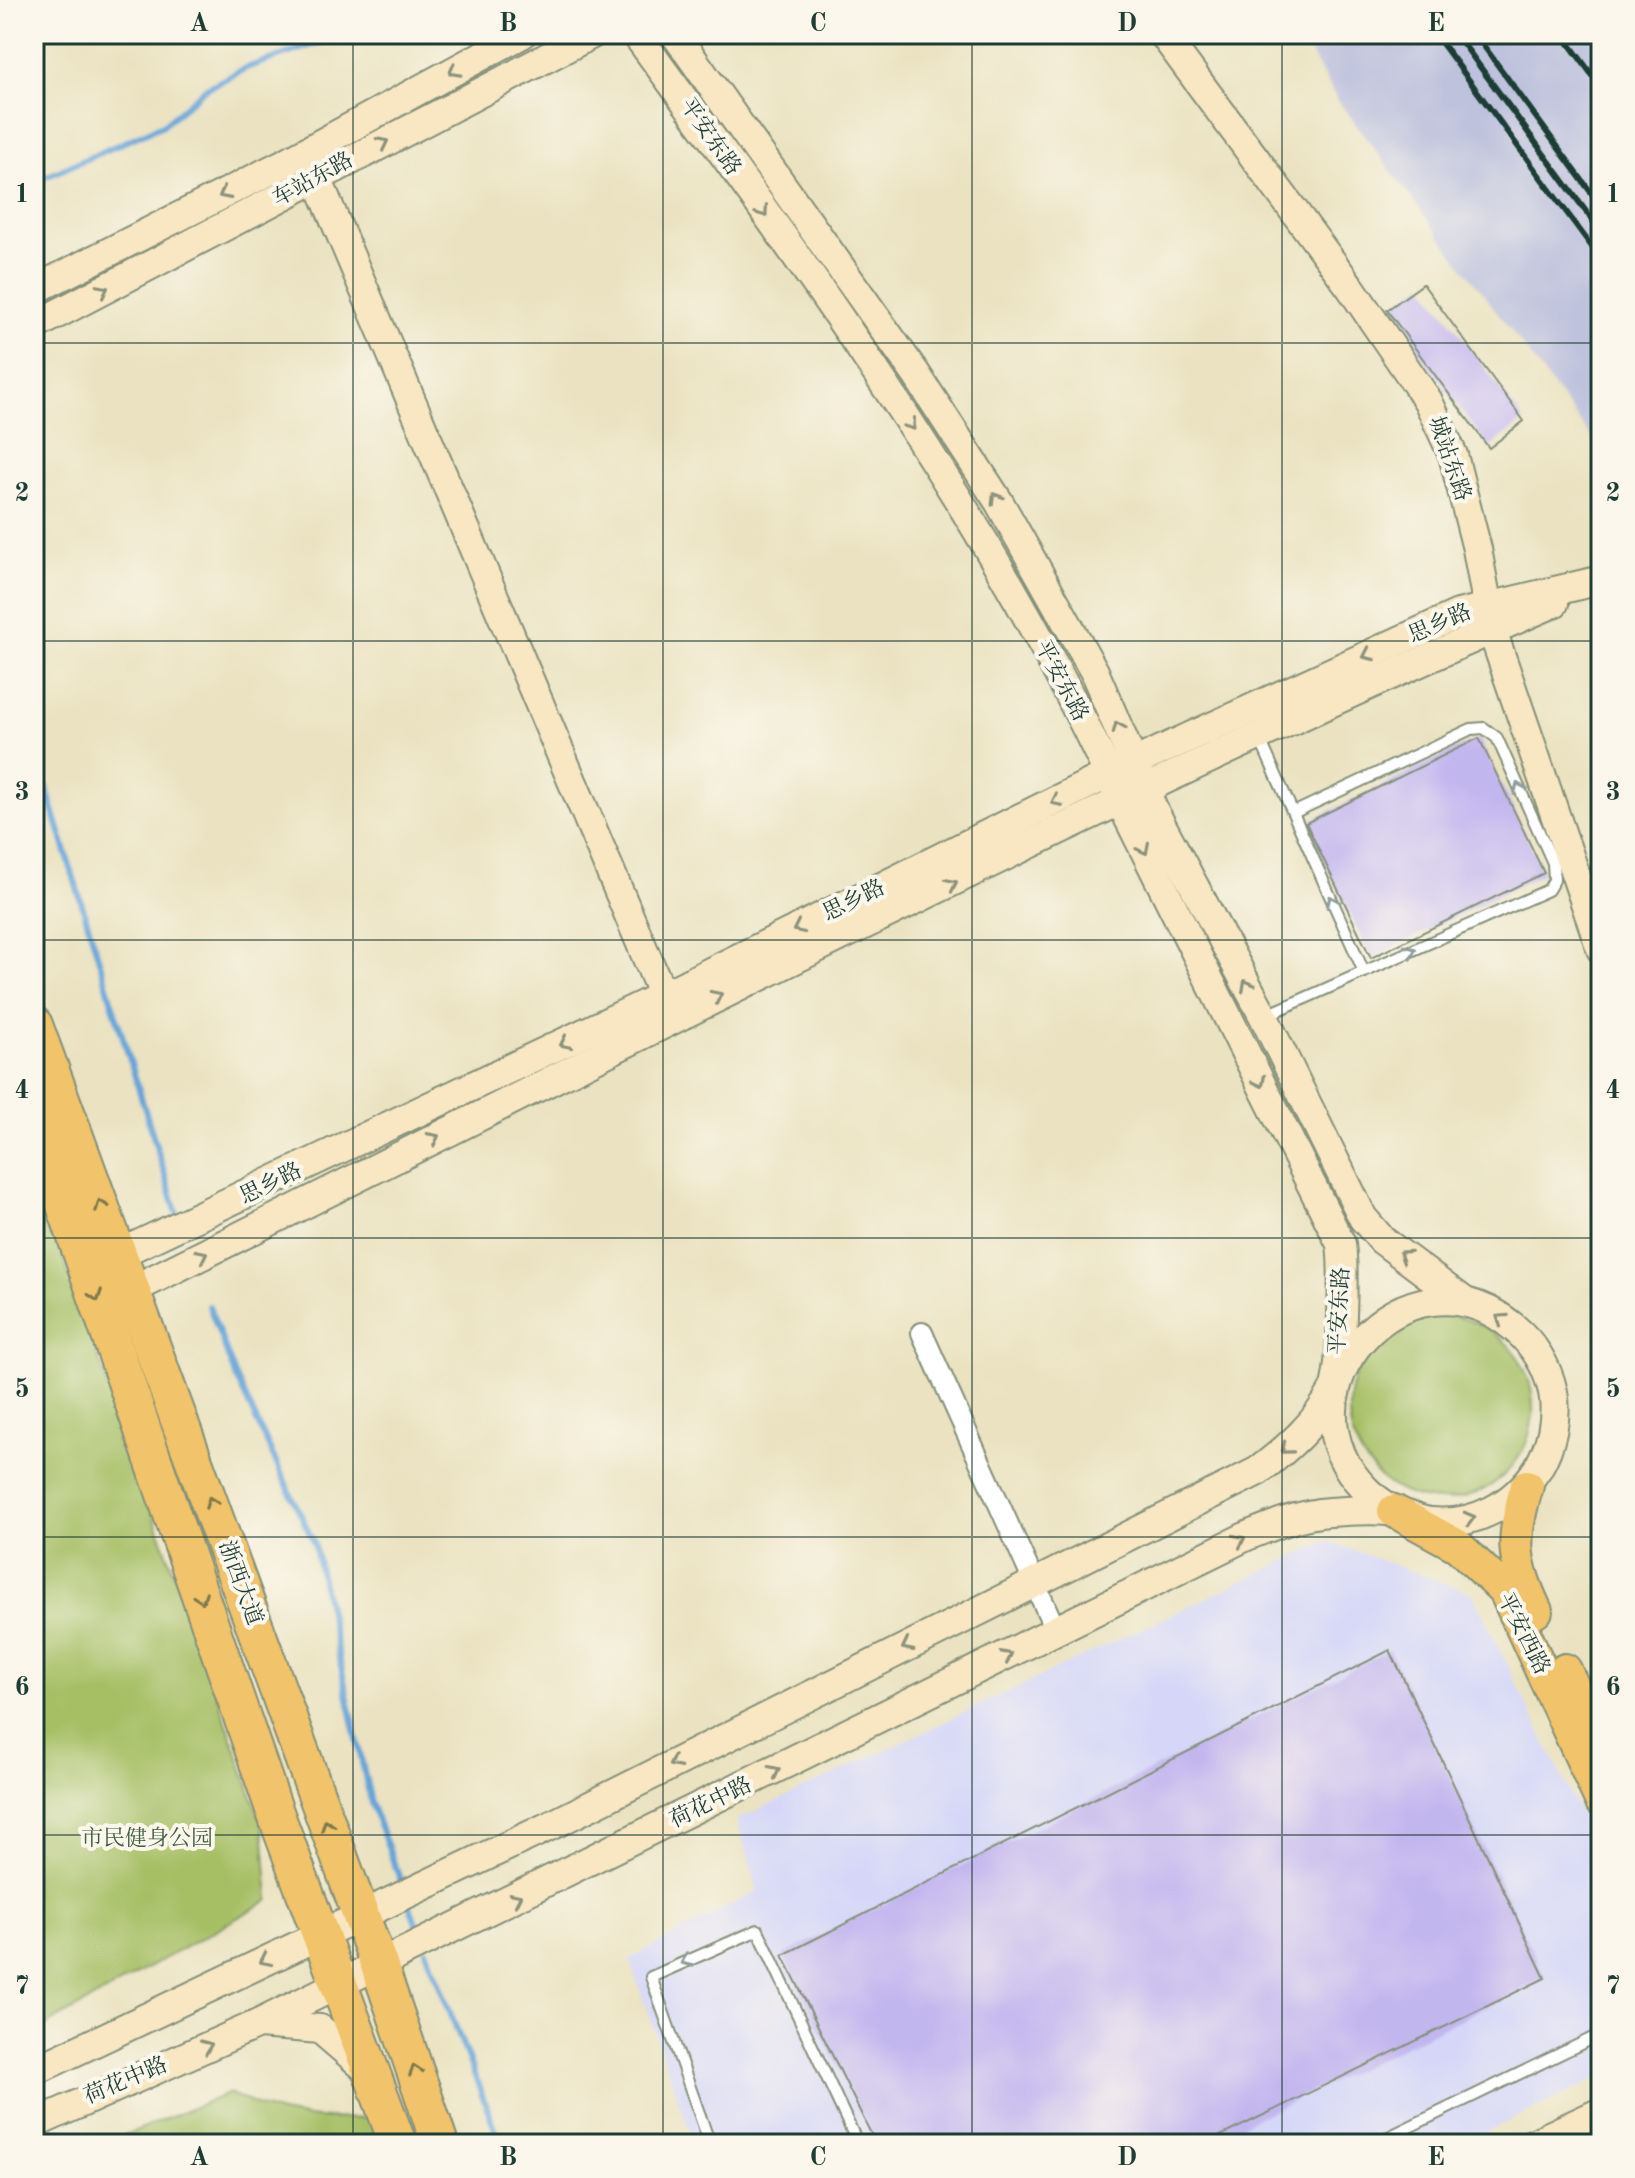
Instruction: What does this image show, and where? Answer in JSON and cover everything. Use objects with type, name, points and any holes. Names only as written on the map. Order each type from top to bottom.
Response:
[{"type":"highway","name":"浙西大道","points":[[34,1025],[132,1290],[393,1958],[440,2144]]},
{"type":"highway","name":"浙西大道","points":[[34,1116],[320,1934],[398,2144]]},
{"type":"main road","name":"车站东路","points":[[34,290],[306,152],[522,34]]},
{"type":"main road","name":"车站东路","points":[[34,326],[592,34]]},
{"type":"main road","name":"平安东路","points":[[636,34],[936,461],[1264,1017],[1363,1218],[1382,1240],[1465,1302]]},
{"type":"main road","name":"平安东路","points":[[675,34],[916,374],[999,502],[1094,671],[1128,783],[1341,1244],[1344,1273],[1335,1389]]},
{"type":"main road","name":"城站东路","points":[[1163,34],[1351,288],[1428,401],[1453,455],[1490,617],[1601,949]]},
{"type":"main road","points":[[306,152],[668,1006]]},
{"type":"main road","name":"思乡路","points":[[119,1254],[668,1006],[1128,783],[1429,627],[1490,617],[1601,582]]},
{"type":"main road","name":"思乡路","points":[[1128,783],[1259,737],[1490,617]]},
{"type":"main road","name":"思乡路","points":[[132,1290],[668,1006]]},
{"type":"main road","points":[[38,2068],[558,1822],[1258,1471],[1293,1444],[1335,1389],[1354,1347],[1369,1329],[1398,1310],[1431,1301],[1465,1302],[1499,1315],[1526,1337],[1543,1364],[1553,1393],[1554,1425],[1546,1455],[1527,1486],[1499,1509],[1465,1521],[1429,1522],[1394,1511],[1365,1490],[1344,1460],[1334,1425],[1335,1389]]},
{"type":"main road","name":"平安西路","points":[[1527,1486],[1515,1523],[1514,1550],[1519,1577],[1601,1743]]},
{"type":"main road","name":"平安西路","points":[[1394,1511],[1458,1546],[1505,1591],[1601,1800]]},
{"type":"main road","name":"荷花中路","points":[[34,2124],[339,1985],[1277,1524],[1330,1512],[1394,1511]]},
{"type":"main road","points":[[258,2024],[320,2029],[371,2073]]},
{"type":"main road","points":[[1532,2144],[1601,2112]]},
{"type":"street","points":[[922,1333],[1056,1631]]},
{"type":"lane","points":[[1264,1017],[1548,890],[1554,880],[1553,863],[1497,738],[1484,728],[1471,729],[1293,813]]},
{"type":"lane","points":[[1259,737],[1364,972]]},
{"type":"lane","points":[[1560,830],[1601,901]]},
{"type":"lane","points":[[710,2144],[651,1977],[758,1930],[858,2144]]},
{"type":"lane","points":[[1374,2144],[1601,2034]]},
{"type":"shaded area","points":[[1300,34],[1601,34],[1601,450],[1337,99]]},
{"type":"shaded area","points":[[1327,1541],[1472,1593],[1601,1856],[1601,2077],[1461,2144],[694,2144],[629,1959],[758,1891],[737,1820]]},
{"type":"green space","name":"市民健身公园","points":[[34,1175],[263,1827],[269,1900],[34,2032]]},
{"type":"green space","points":[[1441,1316],[1476,1323],[1506,1343],[1526,1373],[1533,1408],[1526,1443],[1506,1473],[1476,1493],[1441,1500],[1406,1493],[1376,1473],[1356,1443],[1349,1408],[1356,1373],[1376,1343],[1406,1323]]},
{"type":"green space","points":[[229,2093],[264,2108],[297,2116],[370,2118],[379,2144],[103,2144]]},
{"type":"building","points":[[1423,284],[1524,421],[1489,448],[1387,310]]},
{"type":"building","points":[[1479,738],[1544,873],[1371,958],[1306,823]]},
{"type":"building","points":[[1390,1650],[1545,1978],[1204,2144],[876,2144],[783,1955]]},
{"type":"waterway","points":[[34,182],[163,125],[205,89],[246,68],[345,34]]},
{"type":"waterway","points":[[34,748],[178,1217]]},
{"type":"waterway","points":[[209,1306],[235,1375],[314,1543],[371,1803],[403,1887]]},
{"type":"waterway","points":[[408,1901],[421,1936]]},
{"type":"waterway","points":[[426,1950],[501,2144]]},
{"type":"railway","points":[[1435,34],[1601,259]]},
{"type":"railway","points":[[1456,34],[1601,232]]},
{"type":"railway","points":[[1475,34],[1601,206]]},
{"type":"railway","points":[[1562,34],[1601,87]]}]
